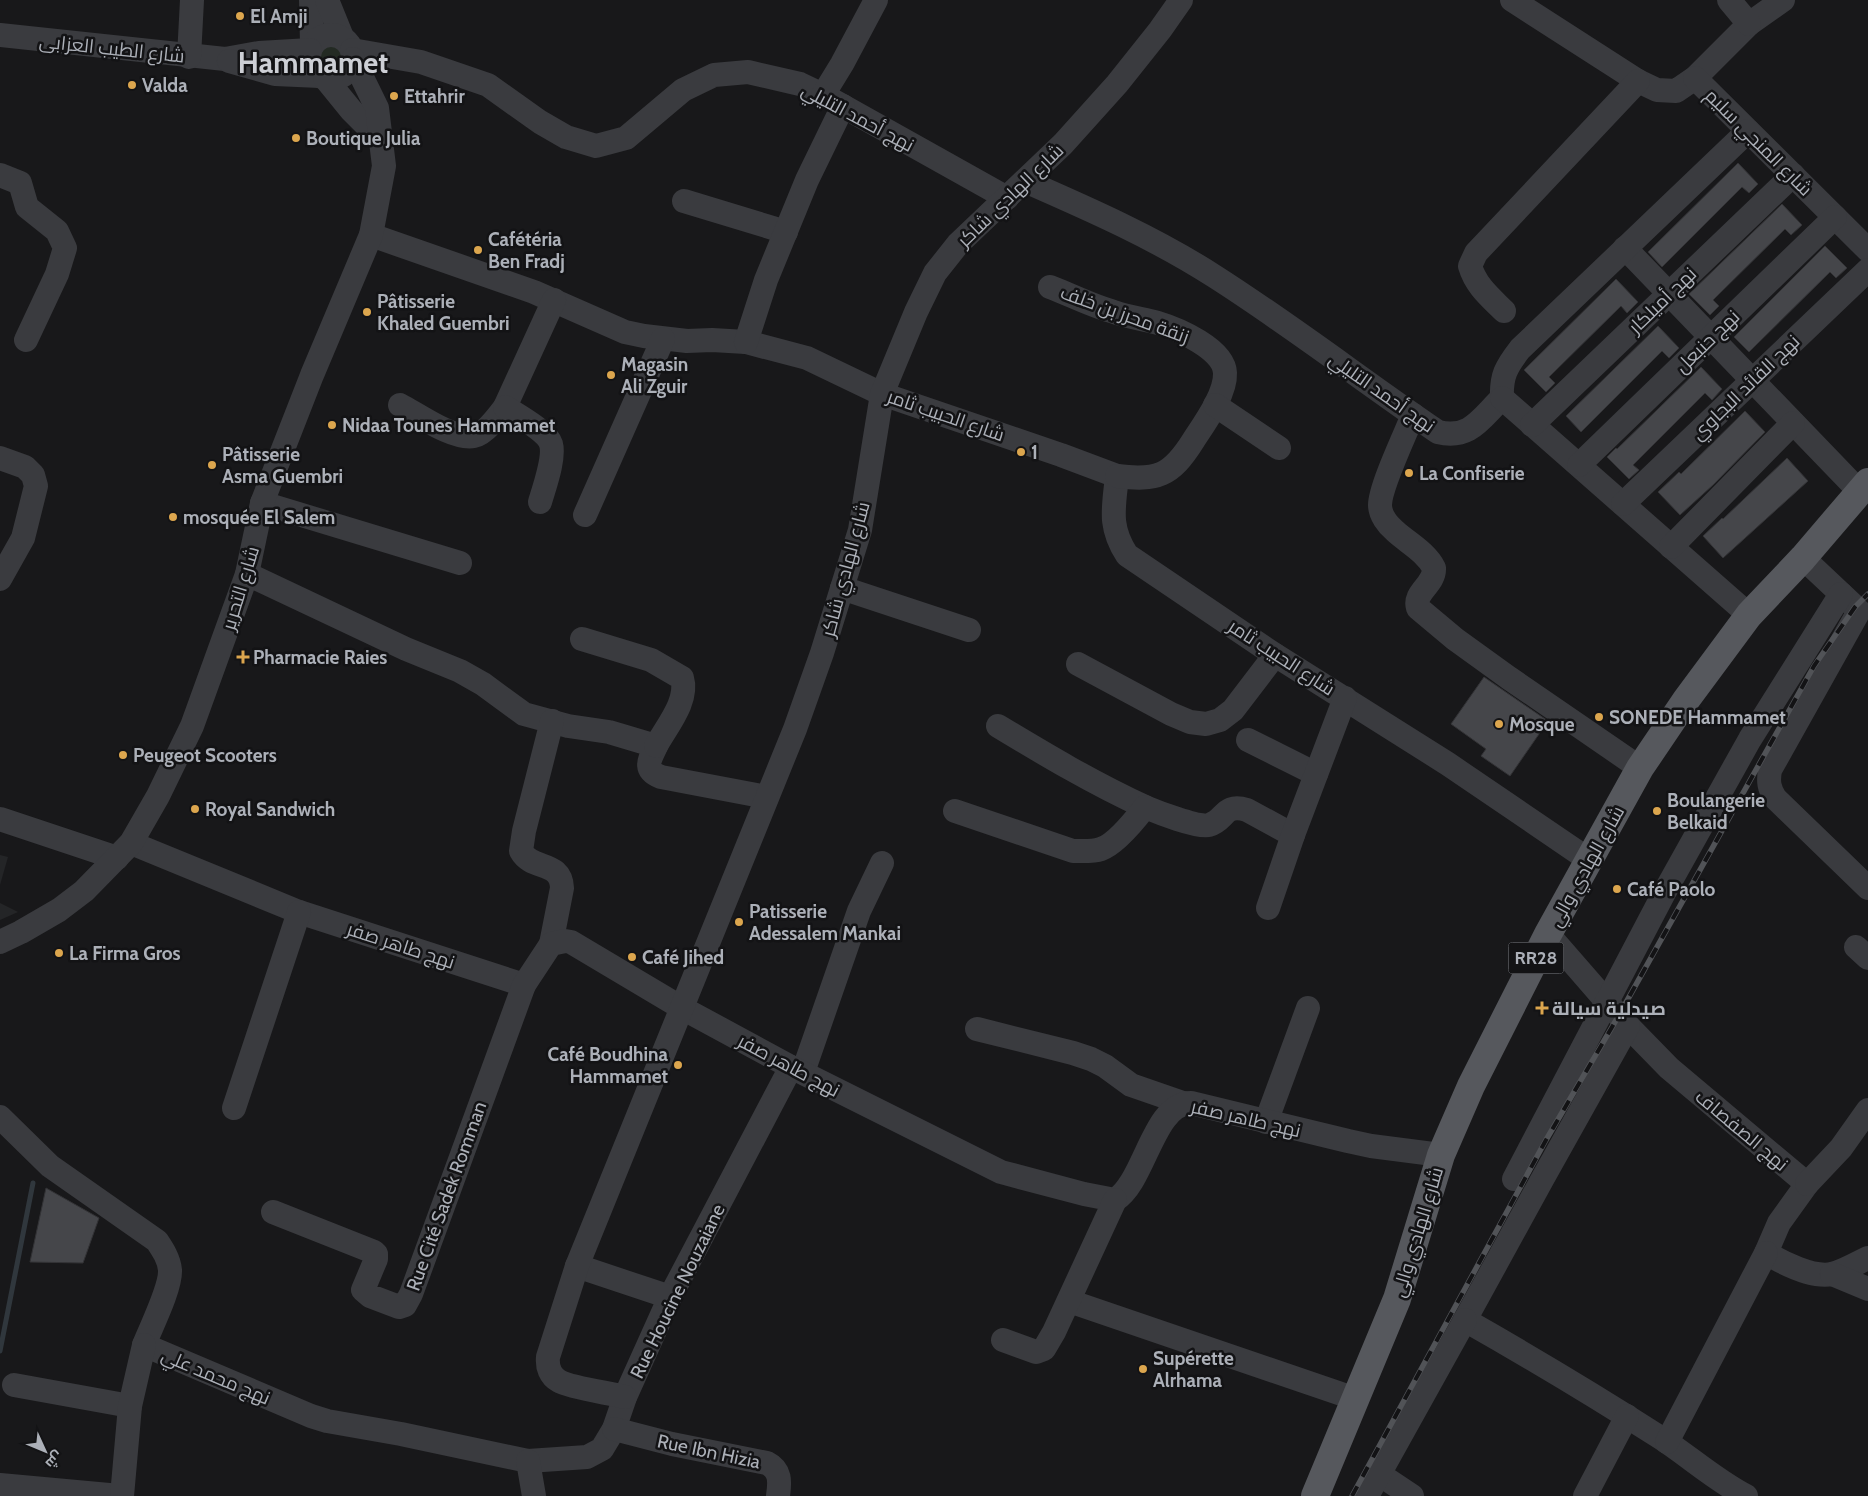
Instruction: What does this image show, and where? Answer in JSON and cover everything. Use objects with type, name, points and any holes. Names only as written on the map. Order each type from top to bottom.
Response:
[{"type":"main road","name":"شارع الهادي والي","points":[[1315,1496],[1397,1299],[1441,1155],[1471,1086],[1548,934],[1588,860],[1640,768],[1686,700],[1749,615],[1803,558],[1864,487]]},
{"type":"street","points":[[189,56],[192,0]]},
{"type":"street","points":[[310,0],[311,47],[308,57],[310,65],[380,139]]},
{"type":"street","name":"شارع التحرير","points":[[0,942],[59,910],[84,891],[124,850],[158,796],[192,726],[247,574],[262,503],[312,375],[371,234],[384,166],[377,108],[328,0]]},
{"type":"street","points":[[746,342],[766,280],[807,180],[833,100],[842,64],[876,0]]},
{"type":"street","name":"شارع الهادي شاكر","points":[[625,1397],[559,1381],[549,1371],[548,1357],[577,1266],[795,729],[822,653],[860,530],[882,394],[916,312],[935,273],[958,244],[1063,144],[1117,84],[1160,30],[1180,0]]},
{"type":"street","name":"شارع المنجي سليم","points":[[1512,0],[1638,81],[1657,90],[1676,91],[1695,78],[1868,250]]},
{"type":"street","points":[[1730,0],[1749,24]]},
{"type":"street","points":[[1695,78],[1749,24],[1783,0]]},
{"type":"street","points":[[311,47],[318,38],[334,34],[349,49],[351,66],[346,73],[340,77],[322,77]]},
{"type":"street","name":"شارع الطيب العزابى","points":[[0,35],[225,59],[275,74],[322,77]]},
{"type":"street","name":"شارع الطيب العزابى","points":[[225,59],[311,47]]},
{"type":"street","name":"نهج أحمد التليلي","points":[[349,49],[421,62],[488,85],[540,122],[566,137],[596,146],[626,138],[683,90],[714,74],[748,72],[800,84],[833,100],[1007,198]]},
{"type":"street","points":[[1504,311],[1474,279],[1470,266],[1476,253],[1638,81]]},
{"type":"street","points":[[1748,130],[1520,349],[1508,364],[1502,379],[1502,398],[1749,615]]},
{"type":"street","name":"نهج أميلكار","points":[[1532,424],[1793,175]]},
{"type":"street","points":[[0,176],[20,182],[27,207],[57,230],[65,248],[57,274],[26,340]]},
{"type":"street","name":"نهج أحمد التليلي","points":[[1025,181],[1121,224],[1214,275],[1438,432],[1448,435],[1459,434],[1470,429],[1502,398]]},
{"type":"street","points":[[684,201],[786,232]]},
{"type":"street","name":"نهج حنبعل","points":[[1579,466],[1835,217]]},
{"type":"street","name":"شارع الحبيب ثامر","points":[[371,234],[554,300],[625,332],[687,341],[746,342],[807,358],[882,394],[1117,476],[1113,518],[1114,531],[1127,555],[1275,655],[1464,774],[1588,860]]},
{"type":"street","points":[[1625,248],[1793,423],[1864,487]]},
{"type":"street","name":"نهج القائد البجاوي","points":[[1623,504],[1868,270]]},
{"type":"street","name":"زنقة محرز بن خلف","points":[[1050,287],[1114,312],[1159,323],[1208,347],[1218,356],[1223,365],[1225,372],[1224,381],[1214,405],[1186,452],[1173,467],[1155,477],[1117,476]]},
{"type":"street","points":[[400,405],[457,436],[476,436],[493,422],[505,407],[554,300]]},
{"type":"street","points":[[585,515],[663,339]]},
{"type":"street","points":[[1214,405],[1279,448]]},
{"type":"street","points":[[505,407],[543,433],[551,443],[552,454],[540,502]]},
{"type":"street","points":[[1413,415],[1385,485],[1380,504],[1381,512],[1393,530],[1425,556],[1434,568],[1432,578],[1418,597],[1416,602],[1418,608],[1429,619],[1501,673],[1640,768]]},
{"type":"street","points":[[1671,547],[1793,423]]},
{"type":"street","points":[[0,458],[24,467],[33,476],[36,486],[23,538],[0,579]]},
{"type":"street","points":[[262,503],[460,563]]},
{"type":"street","points":[[1803,558],[1864,615],[1770,770],[1768,780],[1770,790],[1775,798],[1868,888]]},
{"type":"street","points":[[247,574],[460,671],[500,696],[521,712],[568,726],[608,732],[656,746]]},
{"type":"street","points":[[842,588],[969,630]]},
{"type":"street","points":[[1514,1179],[1664,893],[1750,739],[1841,594]]},
{"type":"street","points":[[582,639],[651,660],[682,678],[684,691],[680,703],[656,746],[649,764],[649,769],[653,774],[767,797]]},
{"type":"street","points":[[1078,664],[1171,714],[1190,722],[1206,724],[1220,720],[1233,710],[1275,655]]},
{"type":"street","points":[[1268,908],[1293,835],[1345,698]]},
{"type":"street","points":[[524,985],[551,944],[562,888],[559,875],[553,870],[528,859],[521,851],[524,831],[552,721]]},
{"type":"street","points":[[998,726],[1067,768],[1108,790],[1170,817],[1204,826],[1211,824],[1224,812],[1238,807],[1293,835]]},
{"type":"street","points":[[1248,740],[1316,774]]},
{"type":"street","points":[[955,811],[1073,851],[1086,852],[1103,848],[1127,828],[1145,807]]},
{"type":"street","name":"نهج طاهر صفر","points":[[0,819],[124,850],[299,912],[524,985]]},
{"type":"street","name":"Rue Houcine Nouzaiane","points":[[528,1462],[587,1457],[602,1449],[614,1429],[625,1397],[670,1297],[797,1070],[859,911],[882,863]]},
{"type":"street","points":[[234,1108],[299,912]]},
{"type":"street","name":"نهج الصفصاف","points":[[1548,934],[1628,1026],[1669,1068],[1807,1184]]},
{"type":"street","name":"نهج طاهر صفر","points":[[551,944],[571,942],[682,1008],[797,1070],[1001,1172],[1084,1194],[1115,1200],[1124,1193],[1168,1115],[1183,1103],[1191,1103],[1372,1146],[1441,1155]]},
{"type":"street","name":"Rue Cité Sadek Romman","points":[[273,1212],[374,1252],[376,1259],[364,1282],[363,1290],[370,1296],[399,1307],[405,1304],[524,985]]},
{"type":"street","points":[[1266,1122],[1308,1008]]},
{"type":"street","points":[[1367,1496],[1628,1026]]},
{"type":"street","points":[[977,1030],[1055,1048],[1091,1059],[1105,1066],[1131,1085],[1183,1103]]},
{"type":"street","points":[[1667,1442],[1766,1253],[1779,1223],[1807,1184],[1841,1148],[1868,1110]]},
{"type":"street","name":"نهج محمد علي","points":[[3,1127],[50,1166],[157,1241],[166,1254],[170,1270],[166,1288],[144,1345],[311,1416],[327,1421],[401,1434],[528,1462]]},
{"type":"street","points":[[1003,1340],[1031,1351],[1040,1351],[1048,1343],[1115,1200]]},
{"type":"street","points":[[1766,1253],[1798,1269],[1832,1274],[1868,1289]]},
{"type":"street","points":[[1832,1274],[1868,1258]]},
{"type":"street","points":[[577,1266],[670,1297]]},
{"type":"street","points":[[1069,1301],[1356,1399]]},
{"type":"street","points":[[1465,1320],[1560,1374],[1667,1442],[1709,1474],[1746,1496]]},
{"type":"street","points":[[0,1485],[121,1496],[130,1406],[144,1345]]},
{"type":"street","points":[[14,1385],[130,1406]]},
{"type":"street","points":[[1585,1496],[1627,1416]]},
{"type":"street","name":"Rue Ibn Hizia","points":[[614,1429],[774,1466],[778,1473],[780,1484],[778,1496]]},
{"type":"street","points":[[528,1462],[534,1496]]},
{"type":"street","points":[[1379,1474],[1412,1496]]},
{"type":"shaded area","points":[[331,43],[340,47],[344,56],[340,65],[331,69],[322,65],[318,56],[322,47]]},
{"type":"shaded area","points":[[0,855],[8,857],[0,885]]},
{"type":"shaded area","points":[[0,903],[18,912],[0,920]]},
{"type":"building","points":[[1738,163],[1758,184],[1749,193],[1742,187],[1662,267],[1648,252]]},
{"type":"building","points":[[1782,204],[1802,225],[1791,235],[1785,229],[1713,300],[1719,306],[1710,315],[1689,294]]},
{"type":"building","points":[[1825,246],[1847,268],[1836,278],[1830,272],[1749,352],[1734,337]]},
{"type":"building","points":[[1616,279],[1638,302],[1627,313],[1621,306],[1549,377],[1555,383],[1546,392],[1524,370]]},
{"type":"building","points":[[1658,326],[1679,348],[1669,358],[1662,351],[1581,432],[1566,416]]},
{"type":"building","points":[[1701,367],[1722,389],[1712,400],[1705,393],[1633,465],[1639,470],[1629,479],[1607,457]]},
{"type":"building","points":[[1745,411],[1765,432],[1713,485],[1680,515],[1658,492],[1679,472],[1681,474]]},
{"type":"building","points":[[1787,458],[1808,481],[1723,558],[1703,536]]},
{"type":"building","points":[[1484,677],[1548,721],[1510,776],[1481,756],[1486,749],[1451,724]]},
{"type":"building","points":[[46,1188],[99,1218],[83,1263],[30,1262]]},
{"type":"waterway","points":[[0,1351],[33,1183]]},
{"type":"railway","points":[[1352,1496],[1546,1140],[1619,1015],[1814,666],[1855,607],[1868,594]]},
{"type":"place","name":"El Amji","points":[[240,16]]},
{"type":"place","name":"Valda","points":[[132,85]]},
{"type":"place","name":"Ettahrir","points":[[394,96]]},
{"type":"place","name":"Boutique Julia","points":[[296,138]]},
{"type":"place","name":"Cafétéria Ben Fradj","points":[[478,250]]},
{"type":"place","name":"Pâtisserie Khaled Guembri","points":[[367,312]]},
{"type":"place","name":"Magasin Ali Zguir","points":[[611,375]]},
{"type":"place","name":"Nidaa Tounes Hammamet","points":[[332,425]]},
{"type":"place","name":"1","points":[[1021,452]]},
{"type":"place","name":"Pâtisserie Asma Guembri","points":[[212,465]]},
{"type":"place","name":"La Confiserie","points":[[1409,473]]},
{"type":"place","name":"mosquée El Salem","points":[[173,517]]},
{"type":"place","name":"Pharmacie Raies","points":[[243,657]]},
{"type":"place","name":"SONEDE Hammamet","points":[[1599,717]]},
{"type":"place","name":"Mosque","points":[[1499,724]]},
{"type":"place","name":"Peugeot Scooters","points":[[123,755]]},
{"type":"place","name":"Royal Sandwich","points":[[195,809]]},
{"type":"place","name":"Boulangerie Belkaid","points":[[1657,811]]},
{"type":"place","name":"Café Paolo","points":[[1617,889]]},
{"type":"place","name":"Patisserie Adessalem Mankai","points":[[739,922]]},
{"type":"place","name":"La Firma Gros","points":[[59,953]]},
{"type":"place","name":"Café Jihed","points":[[632,957]]},
{"type":"place","name":"صيدلية سيالة","points":[[1542,1008]]},
{"type":"place","name":"Café Boudhina Hammamet","points":[[678,1065]]},
{"type":"place","name":"Supérette Alrhama","points":[[1143,1369]]},
{"type":"district","name":"Hammamet","points":[[313,63]]}]
